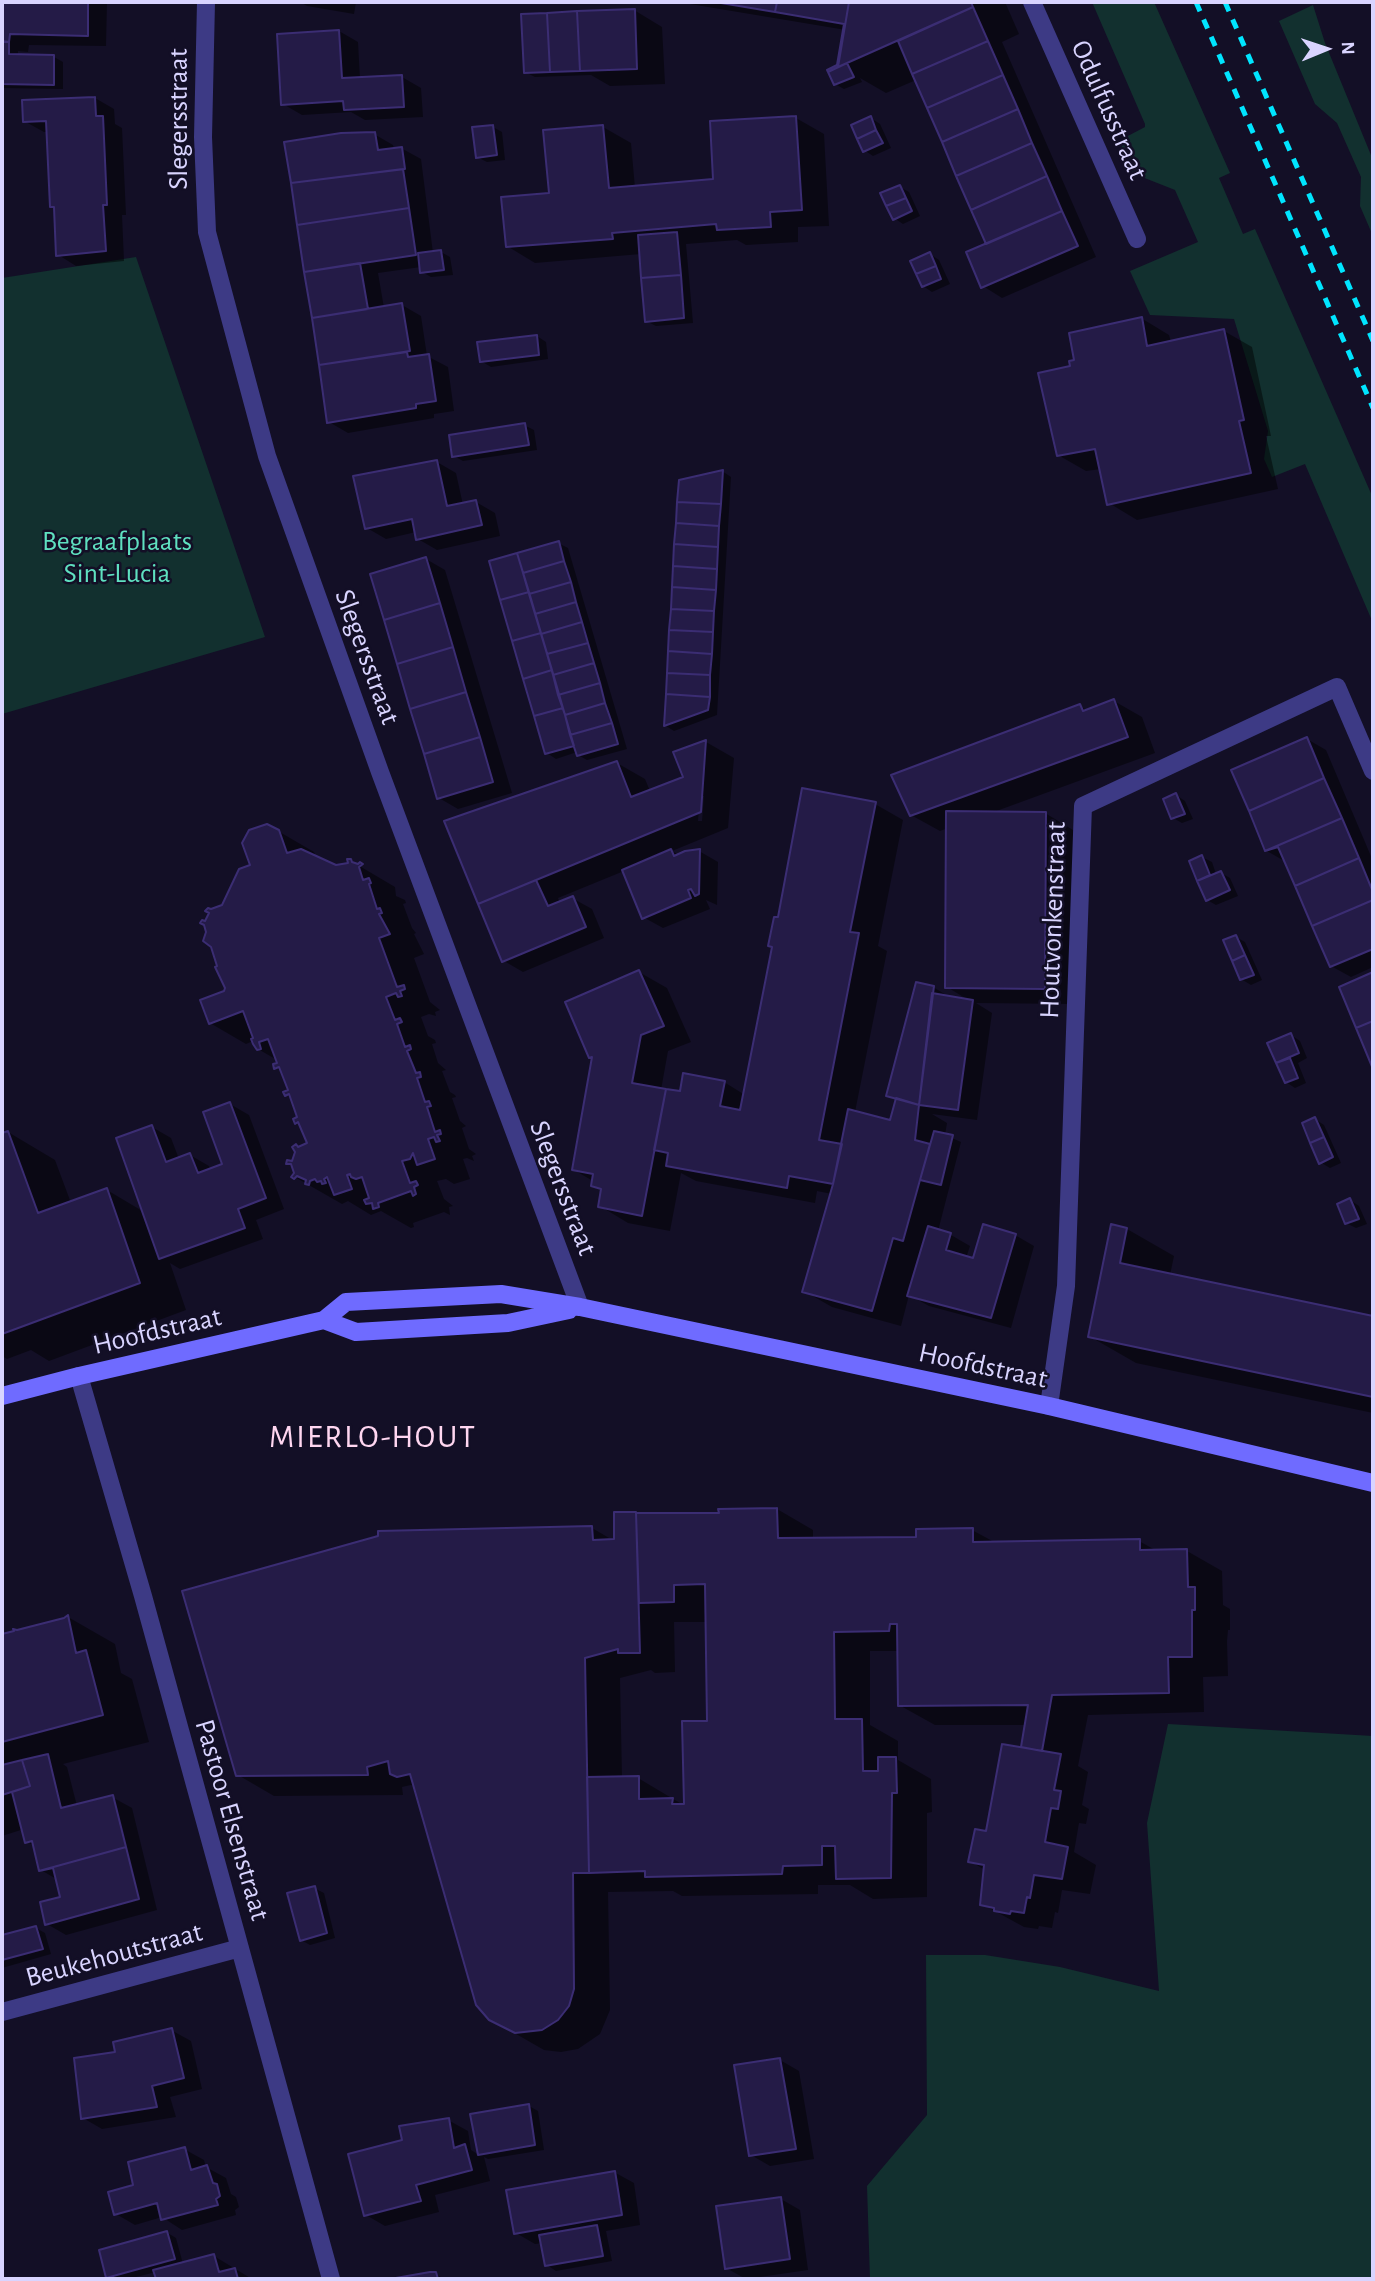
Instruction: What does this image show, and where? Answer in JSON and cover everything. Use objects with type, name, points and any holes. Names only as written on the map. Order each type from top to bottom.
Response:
[{"type":"street","name":"Slegersstraat","points":[[206,2],[203,137],[207,232],[267,456],[380,772],[580,1307]]},
{"type":"street","name":"Odulfusstraat","points":[[1032,2],[1137,239]]},
{"type":"street","name":"Houtvonkenstraat","points":[[1049,1406],[1066,1286],[1083,806],[1337,687],[1373,771]]},
{"type":"street","name":"Hoofdstraat","points":[[2,1396],[324,1320],[346,1303],[501,1294],[580,1307],[1049,1406],[1373,1483]]},
{"type":"street","name":"Hoofdstraat","points":[[324,1320],[356,1332],[508,1323],[580,1307]]},
{"type":"street","name":"Pastoor Elsenstraat","points":[[79,1376],[143,1596],[331,2279]]},
{"type":"street","name":"Beukehoutstraat","points":[[2,2012],[240,1948]]},
{"type":"green space","points":[[1092,2],[1154,2],[1230,173],[1219,178],[1243,234],[1255,229],[1373,498],[1373,623],[1305,464],[1272,477],[1264,459],[1268,431],[1234,319],[1150,315],[1130,271],[1198,242],[1175,190],[1132,173],[1121,150],[1124,138],[1145,127],[1145,124]]},
{"type":"green space","points":[[1313,5],[1325,43],[1373,160],[1373,236],[1360,206],[1361,177],[1337,123],[1315,104],[1279,21]]},
{"type":"green space","name":"Begraafplaats Sint-Lucia","points":[[136,257],[265,637],[2,714],[2,278]]},
{"type":"green space","points":[[1168,1724],[1373,1736],[1373,2279],[870,2279],[867,2186],[927,2115],[926,1955],[985,1955],[1060,1967],[1159,1991],[1147,1823]]},
{"type":"building","points":[[2,2],[88,2],[88,36],[10,34],[9,42],[2,41]]},
{"type":"building","points":[[715,2],[777,2],[775,12]]},
{"type":"building","points":[[777,2],[849,2],[838,67],[828,72],[827,70],[837,65],[844,24],[775,12]]},
{"type":"building","points":[[849,2],[971,2],[973,7],[838,67]]},
{"type":"building","points":[[973,7],[988,41],[912,74],[898,41]]},
{"type":"building","points":[[635,9],[637,69],[580,71],[577,11]]},
{"type":"building","points":[[577,11],[580,71],[550,72],[547,13]]},
{"type":"building","points":[[547,13],[550,72],[524,73],[521,14]]},
{"type":"building","points":[[339,30],[342,78],[402,75],[404,107],[344,110],[343,101],[281,105],[277,34]]},
{"type":"building","points":[[988,41],[1003,75],[927,108],[912,74]]},
{"type":"building","points":[[2,42],[9,42],[9,54],[54,55],[54,85],[2,84]]},
{"type":"building","points":[[847,63],[854,77],[834,85],[828,72]]},
{"type":"building","points":[[1003,75],[1018,109],[942,142],[927,108]]},
{"type":"building","points":[[95,97],[96,116],[103,116],[106,251],[56,256],[54,207],[50,207],[46,121],[23,122],[22,100]]},
{"type":"building","points":[[1018,109],[1032,143],[956,176],[942,142]]},
{"type":"building","points":[[796,116],[802,210],[770,212],[771,227],[717,230],[716,224],[612,233],[613,239],[506,247],[501,197],[549,193],[543,130],[603,125],[609,188],[713,179],[710,121]]},
{"type":"building","points":[[871,116],[876,130],[857,139],[851,125]]},
{"type":"building","points":[[493,125],[497,155],[476,158],[472,127]]},
{"type":"building","points":[[876,130],[883,143],[863,152],[857,139]]},
{"type":"building","points":[[375,132],[378,150],[402,147],[405,169],[291,183],[284,142],[341,133]]},
{"type":"building","points":[[1032,143],[1047,176],[971,210],[956,176]]},
{"type":"building","points":[[403,169],[409,208],[297,225],[291,183]]},
{"type":"building","points":[[1047,176],[1062,211],[986,244],[971,210]]},
{"type":"building","points":[[900,185],[906,198],[886,206],[880,193]]},
{"type":"building","points":[[906,198],[912,211],[893,220],[886,206]]},
{"type":"building","points":[[409,208],[416,255],[304,272],[297,225]]},
{"type":"building","points":[[1062,211],[1078,246],[981,288],[966,252]]},
{"type":"building","points":[[677,232],[681,275],[641,278],[638,235]]},
{"type":"building","points":[[441,250],[444,270],[420,273],[418,253]]},
{"type":"building","points":[[930,252],[936,266],[916,274],[910,261]]},
{"type":"building","points":[[360,263],[368,309],[312,318],[304,272]]},
{"type":"building","points":[[936,266],[941,279],[922,287],[916,274]]},
{"type":"building","points":[[681,275],[684,318],[645,322],[641,278]]},
{"type":"building","points":[[402,303],[410,351],[319,365],[312,318]]},
{"type":"building","points":[[1142,317],[1147,346],[1224,329],[1244,420],[1239,421],[1251,473],[1107,505],[1095,449],[1057,456],[1038,373],[1070,366],[1069,361],[1074,360],[1069,333]]},
{"type":"building","points":[[537,335],[539,355],[480,362],[477,342]]},
{"type":"building","points":[[407,352],[408,357],[429,354],[436,401],[416,404],[416,408],[327,423],[319,365]]},
{"type":"building","points":[[525,423],[529,445],[452,457],[449,435]]},
{"type":"building","points":[[437,460],[447,506],[476,500],[482,525],[416,540],[412,519],[365,529],[353,476]]},
{"type":"building","points":[[723,470],[721,504],[677,502],[679,480]]},
{"type":"building","points":[[677,502],[721,504],[719,526],[676,523]]},
{"type":"building","points":[[676,523],[719,526],[718,547],[674,544]]},
{"type":"building","points":[[559,541],[564,561],[523,573],[517,553]]},
{"type":"building","points":[[674,544],[718,547],[717,569],[673,566]]},
{"type":"building","points":[[517,553],[529,592],[500,600],[489,561]]},
{"type":"building","points":[[426,557],[440,603],[384,620],[370,574]]},
{"type":"building","points":[[564,561],[571,582],[529,594],[523,573]]},
{"type":"building","points":[[673,566],[717,569],[716,590],[672,587]]},
{"type":"building","points":[[571,582],[576,602],[535,614],[529,594]]},
{"type":"building","points":[[672,587],[716,590],[714,611],[671,609]]},
{"type":"building","points":[[529,592],[541,633],[512,641],[500,600]]},
{"type":"building","points":[[576,602],[582,622],[541,634],[535,614]]},
{"type":"building","points":[[440,603],[453,647],[397,664],[384,620]]},
{"type":"building","points":[[671,609],[714,611],[713,632],[669,630]]},
{"type":"building","points":[[582,622],[588,643],[547,654],[541,634]]},
{"type":"building","points":[[669,630],[713,632],[712,654],[668,651]]},
{"type":"building","points":[[541,633],[552,670],[523,679],[512,641]]},
{"type":"building","points":[[588,643],[594,663],[553,675],[547,654]]},
{"type":"building","points":[[453,647],[466,692],[410,709],[397,664]]},
{"type":"building","points":[[668,651],[712,654],[710,675],[667,673]]},
{"type":"building","points":[[594,663],[600,683],[558,695],[553,675]]},
{"type":"building","points":[[552,670],[563,708],[534,716],[523,679]]},
{"type":"building","points":[[667,673],[710,675],[710,697],[666,694]]},
{"type":"building","points":[[600,683],[605,703],[565,715],[558,695]]},
{"type":"building","points":[[466,692],[480,737],[424,754],[410,709]]},
{"type":"building","points":[[666,694],[710,697],[708,710],[664,726]]},
{"type":"building","points":[[1114,699],[1128,737],[910,816],[891,775],[1080,704],[1083,711]]},
{"type":"building","points":[[605,703],[612,723],[570,735],[565,715]]},
{"type":"building","points":[[563,708],[574,746],[545,754],[534,716]]},
{"type":"building","points":[[612,723],[618,744],[577,756],[570,735]]},
{"type":"building","points":[[480,737],[493,782],[437,799],[424,754]]},
{"type":"building","points":[[1307,737],[1324,778],[1249,811],[1231,770]]},
{"type":"building","points":[[706,740],[701,812],[478,904],[444,821],[617,761],[631,797],[683,777],[673,752]]},
{"type":"building","points":[[1324,778],[1342,818],[1265,851],[1249,811]]},
{"type":"building","points":[[802,788],[876,802],[850,932],[859,933],[819,1140],[842,1144],[833,1184],[789,1176],[787,1188],[666,1166],[668,1153],[654,1150],[666,1089],[680,1091],[683,1073],[725,1081],[720,1106],[740,1110],[772,947],[768,946],[774,917],[778,917]]},
{"type":"building","points":[[1176,793],[1185,814],[1171,819],[1163,799]]},
{"type":"building","points":[[946,811],[1046,812],[1045,989],[945,988]]},
{"type":"building","points":[[1342,818],[1359,858],[1295,886],[1278,847],[1265,851]]},
{"type":"building","points":[[267,824],[279,830],[287,853],[301,849],[336,865],[348,863],[347,859],[358,864],[360,862],[363,864],[359,867],[363,880],[369,878],[371,883],[369,884],[377,909],[380,908],[382,913],[379,914],[390,934],[379,938],[397,987],[404,985],[405,989],[400,991],[402,996],[398,997],[396,993],[386,997],[395,1020],[400,1018],[402,1022],[397,1024],[405,1047],[410,1045],[411,1049],[407,1051],[416,1073],[420,1072],[421,1077],[417,1078],[425,1102],[429,1101],[431,1106],[427,1107],[435,1132],[440,1130],[441,1134],[437,1135],[440,1141],[436,1142],[434,1137],[428,1139],[435,1159],[417,1165],[413,1153],[410,1159],[402,1161],[410,1183],[416,1181],[418,1185],[414,1187],[416,1194],[413,1196],[411,1191],[378,1203],[379,1207],[373,1209],[372,1203],[366,1204],[364,1200],[369,1198],[362,1177],[356,1179],[350,1174],[347,1175],[352,1189],[334,1195],[327,1177],[324,1179],[326,1183],[322,1184],[315,1179],[310,1181],[309,1185],[305,1184],[306,1180],[297,1176],[294,1179],[291,1177],[294,1173],[291,1164],[286,1164],[287,1160],[292,1161],[295,1152],[292,1147],[307,1143],[298,1122],[295,1124],[293,1119],[297,1117],[289,1094],[285,1096],[283,1092],[288,1090],[279,1067],[274,1069],[273,1064],[277,1063],[268,1039],[259,1042],[261,1049],[257,1050],[243,1011],[209,1024],[200,1000],[224,991],[225,988],[215,967],[217,966],[211,947],[203,941],[206,932],[204,925],[200,923],[205,921],[209,913],[205,911],[208,908],[222,905],[239,869],[250,865],[242,843],[249,830]]},
{"type":"building","points":[[671,849],[674,856],[700,849],[699,894],[695,896],[691,889],[688,890],[691,898],[642,919],[622,870]]},
{"type":"building","points":[[1202,855],[1210,875],[1197,881],[1189,861]]},
{"type":"building","points":[[1359,858],[1373,892],[1373,900],[1312,926],[1295,886]]},
{"type":"building","points":[[1221,871],[1230,890],[1206,901],[1197,881]]},
{"type":"building","points":[[536,880],[548,906],[573,896],[586,927],[502,962],[478,904]]},
{"type":"building","points":[[1373,900],[1373,949],[1330,967],[1312,926]]},
{"type":"building","points":[[1236,935],[1245,955],[1232,961],[1223,940]]},
{"type":"building","points":[[1245,955],[1254,975],[1240,980],[1232,961]]},
{"type":"building","points":[[639,970],[664,1026],[641,1035],[632,1083],[666,1089],[642,1216],[598,1207],[601,1189],[591,1186],[593,1174],[572,1170],[592,1057],[589,1058],[565,1002]]},
{"type":"building","points":[[1373,972],[1373,1021],[1356,1028],[1339,987]]},
{"type":"building","points":[[916,982],[934,986],[919,1105],[886,1096]]},
{"type":"building","points":[[932,993],[973,1000],[958,1110],[919,1105]]},
{"type":"building","points":[[1373,1021],[1373,1069],[1356,1028]]},
{"type":"building","points":[[1291,1033],[1299,1053],[1276,1063],[1267,1043]]},
{"type":"building","points":[[1290,1058],[1298,1078],[1285,1083],[1276,1063]]},
{"type":"building","points":[[896,1098],[919,1105],[915,1140],[930,1144],[903,1241],[893,1238],[872,1311],[802,1292],[833,1184],[848,1109],[890,1120]]},
{"type":"building","points":[[230,1102],[266,1198],[238,1209],[245,1228],[159,1259],[116,1138],[152,1125],[166,1162],[190,1153],[198,1173],[222,1164],[203,1112]]},
{"type":"building","points":[[1315,1117],[1324,1137],[1310,1143],[1302,1123]]},
{"type":"building","points":[[8,1131],[38,1213],[107,1188],[140,1283],[2,1334],[2,1133]]},
{"type":"building","points":[[934,1131],[953,1135],[941,1185],[920,1180]]},
{"type":"building","points":[[1324,1137],[1333,1157],[1319,1164],[1310,1143]]},
{"type":"building","points":[[1350,1198],[1359,1219],[1345,1224],[1337,1204]]},
{"type":"building","points":[[983,1224],[1016,1234],[991,1318],[907,1296],[928,1226],[951,1233],[946,1250],[973,1258]]},
{"type":"building","points":[[1111,1224],[1127,1228],[1120,1263],[1373,1316],[1373,1397],[1088,1337]]},
{"type":"building","points":[[777,1508],[778,1538],[916,1537],[916,1529],[973,1528],[973,1542],[1140,1539],[1140,1550],[1187,1549],[1188,1587],[1195,1587],[1192,1657],[1168,1657],[1169,1693],[1052,1695],[1042,1751],[1021,1747],[1028,1705],[898,1706],[897,1624],[890,1624],[889,1631],[834,1632],[835,1719],[862,1719],[863,1771],[878,1771],[878,1757],[896,1757],[897,1793],[892,1793],[891,1878],[836,1879],[835,1846],[822,1846],[822,1865],[783,1866],[782,1874],[645,1877],[645,1871],[589,1873],[587,1777],[639,1776],[639,1799],[673,1798],[672,1804],[684,1804],[682,1721],[707,1721],[705,1584],[674,1585],[674,1602],[639,1603],[636,1513],[719,1513],[718,1509]]},
{"type":"building","points":[[614,1512],[636,1512],[640,1653],[618,1653],[618,1649],[585,1658],[589,1873],[573,1873],[574,1989],[569,2006],[558,2020],[542,2030],[515,2033],[489,2020],[476,2005],[410,1774],[397,1777],[390,1774],[388,1761],[367,1767],[368,1775],[236,1776],[182,1591],[378,1536],[378,1531],[592,1526],[593,1540],[614,1539]]},
{"type":"building","points":[[68,1615],[76,1653],[86,1650],[103,1715],[2,1742],[2,1634]]},
{"type":"building","points":[[1002,1744],[1061,1754],[1054,1790],[1061,1791],[1058,1809],[1051,1808],[1045,1842],[1068,1847],[1062,1879],[1034,1875],[1024,1913],[1011,1911],[1010,1914],[980,1905],[984,1865],[968,1862],[975,1829],[986,1831]]},
{"type":"building","points":[[48,1754],[61,1808],[113,1795],[126,1847],[39,1871],[32,1841],[25,1843],[12,1792],[30,1786],[22,1760]]},
{"type":"building","points":[[22,1760],[30,1786],[2,1795],[2,1765]]},
{"type":"building","points":[[126,1847],[139,1899],[45,1925],[40,1902],[60,1897],[53,1868],[39,1871]]},
{"type":"building","points":[[315,1886],[327,1933],[300,1941],[287,1893]]},
{"type":"building","points":[[36,1926],[43,1949],[2,1960],[2,1935]]},
{"type":"building","points":[[172,2028],[184,2078],[152,2086],[157,2107],[81,2119],[74,2058],[115,2052],[113,2042]]},
{"type":"building","points":[[780,2058],[796,2149],[749,2156],[734,2065]]},
{"type":"building","points":[[529,2104],[535,2145],[478,2155],[470,2114]]},
{"type":"building","points":[[449,2118],[454,2148],[465,2144],[472,2170],[416,2185],[421,2201],[364,2216],[348,2154],[402,2140],[399,2126]]},
{"type":"building","points":[[185,2147],[191,2170],[207,2165],[213,2183],[217,2184],[220,2196],[216,2199],[218,2205],[161,2220],[157,2203],[114,2215],[108,2192],[133,2185],[128,2162]]},
{"type":"building","points":[[615,2171],[622,2215],[514,2234],[506,2190]]},
{"type":"building","points":[[781,2197],[790,2259],[725,2269],[716,2206]]},
{"type":"building","points":[[597,2225],[603,2256],[545,2266],[539,2235]]},
{"type":"building","points":[[167,2231],[175,2259],[106,2278],[99,2250]]},
{"type":"building","points":[[214,2254],[219,2272],[235,2268],[238,2279],[156,2279],[153,2270]]},
{"type":"building","points":[[436,2272],[438,2279],[390,2279]]},
{"type":"railway","points":[[1196,2],[1373,408]]},
{"type":"railway","points":[[1225,2],[1373,341]]},
{"type":"district","name":"MIERLO-HOUT","points":[[373,1437]]}]
